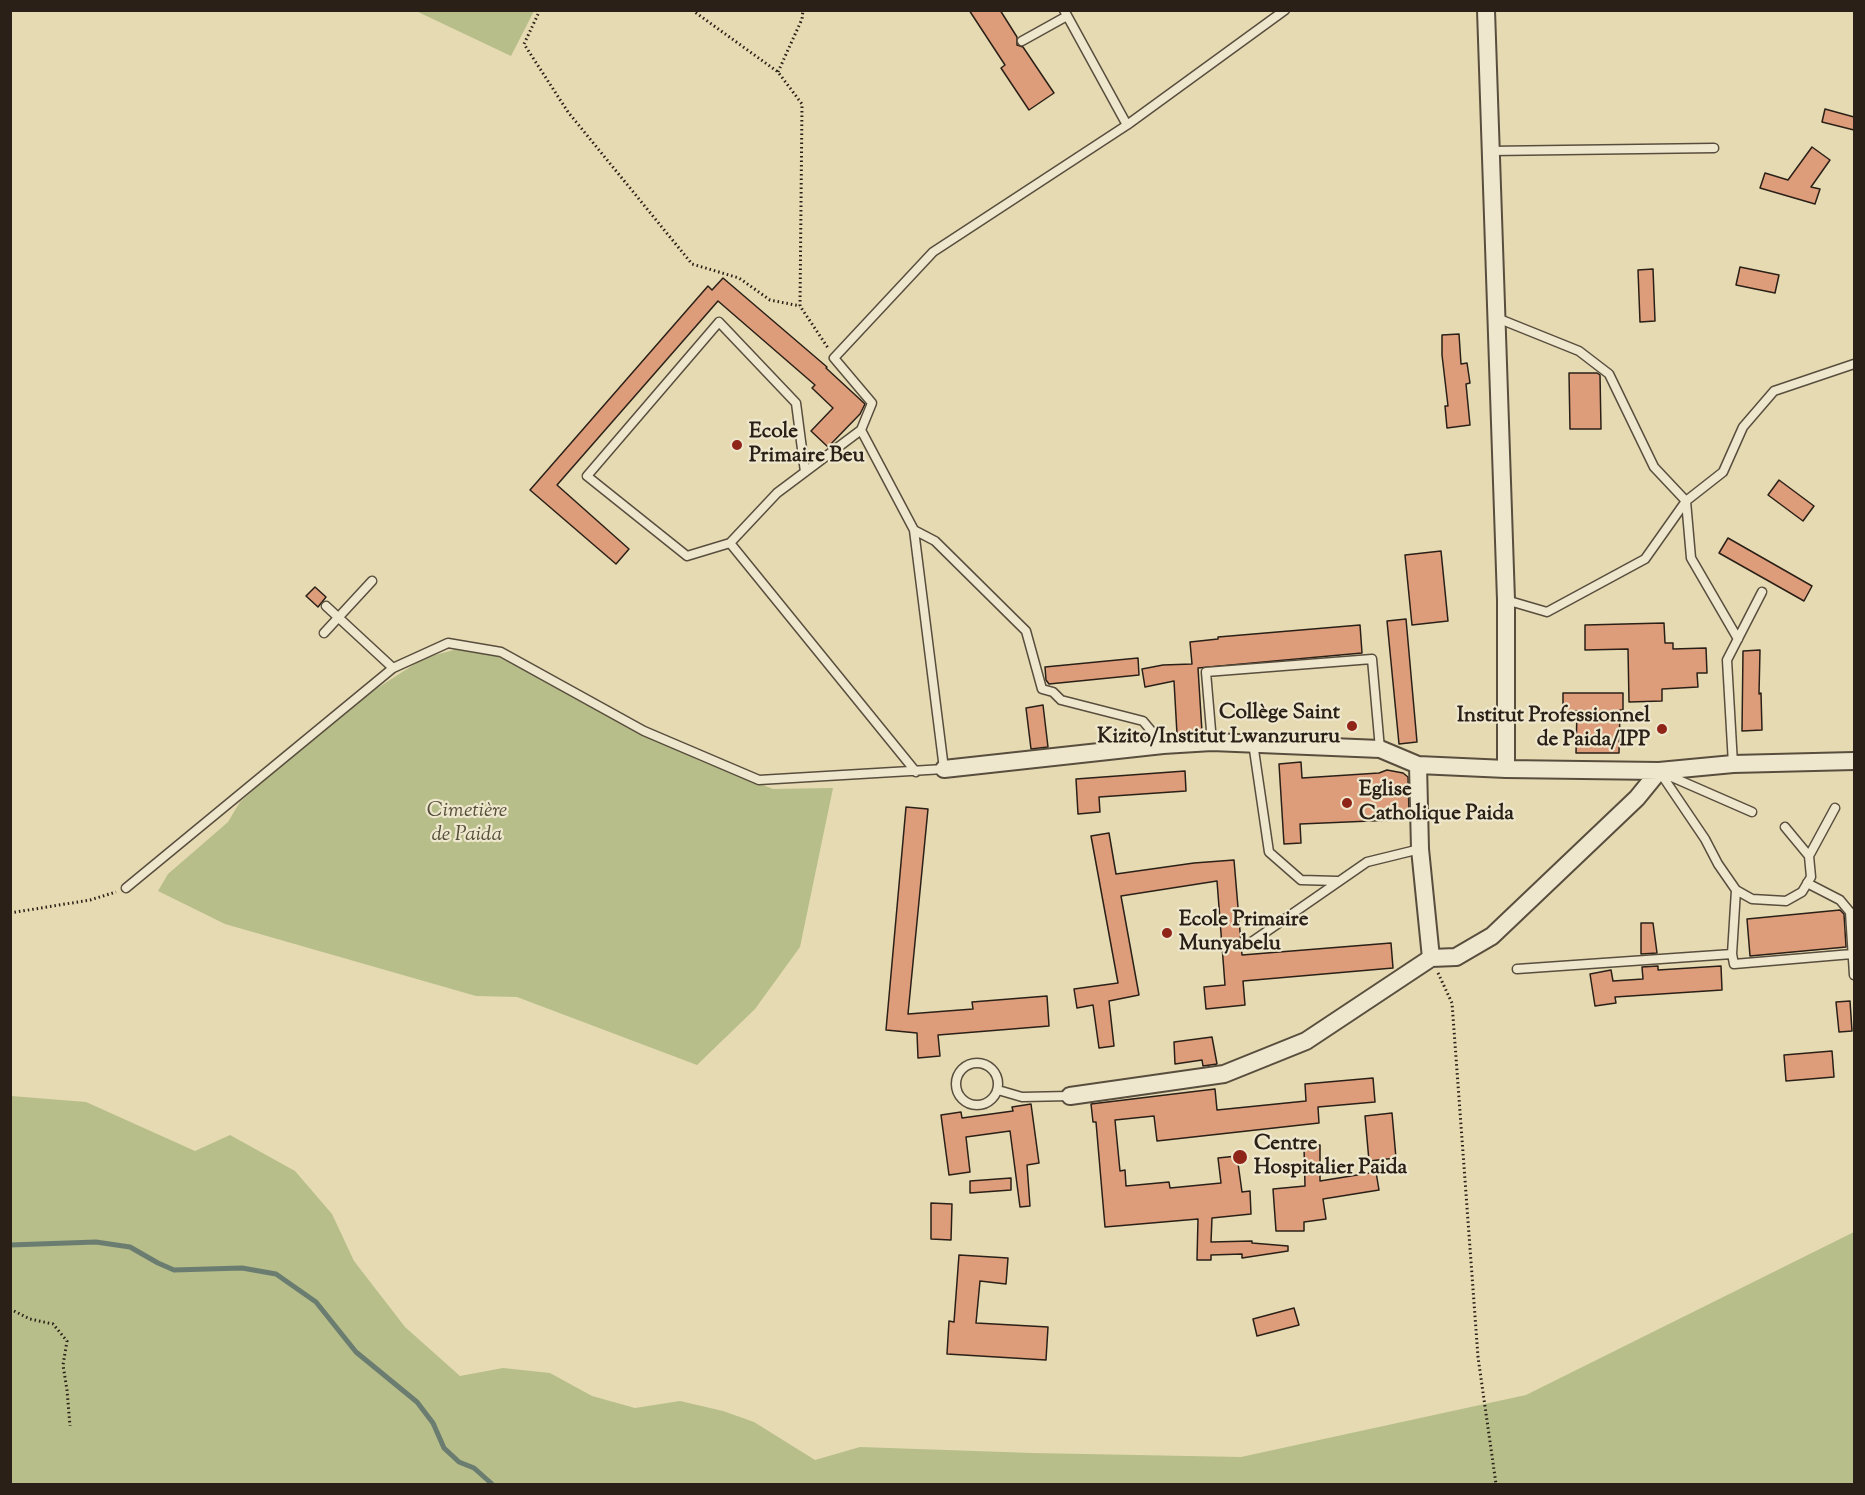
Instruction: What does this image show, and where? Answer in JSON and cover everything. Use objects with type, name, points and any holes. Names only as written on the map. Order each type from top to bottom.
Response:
[{"type":"street","points":[[1485,10],[1506,600],[1506,769]]},
{"type":"street","points":[[944,769],[1163,745],[1212,742],[1380,749],[1418,765],[1506,769],[1659,771],[1733,764],[1854,761]]},
{"type":"street","points":[[1418,765],[1420,849],[1431,958]]},
{"type":"street","points":[[1070,1096],[1224,1074],[1306,1041],[1431,958],[1456,957],[1492,936],[1636,798],[1659,771]]},
{"type":"lane","points":[[804,472],[796,403],[718,322],[587,476],[687,556],[730,543],[777,493],[861,430],[872,403],[834,358],[933,252],[1128,125],[1285,10]]},
{"type":"lane","points":[[1022,41],[1066,13],[1128,125]]},
{"type":"lane","points":[[1490,151],[1714,148]]},
{"type":"lane","points":[[1496,318],[1579,351],[1609,374],[1654,467],[1686,501],[1690,558],[1738,639]]},
{"type":"lane","points":[[1506,600],[1547,612],[1645,558],[1686,501],[1723,472],[1743,427],[1774,391],[1854,364]]},
{"type":"lane","points":[[126,888],[393,668],[448,643],[501,652],[644,731],[759,780],[944,769],[914,530],[861,430]]},
{"type":"lane","points":[[914,530],[935,541],[1026,631],[1042,688],[1053,692],[1062,700],[1143,721],[1163,745]]},
{"type":"lane","points":[[730,543],[916,772]]},
{"type":"lane","points":[[324,633],[372,581]]},
{"type":"lane","points":[[1733,764],[1726,660],[1762,592]]},
{"type":"lane","points":[[327,606],[393,668]]},
{"type":"lane","points":[[1212,742],[1206,672],[1372,659],[1380,749]]},
{"type":"lane","points":[[1253,743],[1269,852],[1301,880],[1338,881]]},
{"type":"lane","points":[[1659,771],[1752,812]]},
{"type":"lane","points":[[1659,771],[1736,890],[1752,899],[1786,901],[1802,892],[1811,877],[1809,856],[1835,808]]},
{"type":"lane","points":[[1785,827],[1809,856]]},
{"type":"lane","points":[[1250,944],[1366,862],[1420,849]]},
{"type":"lane","points":[[1807,884],[1840,900],[1850,912],[1854,975]]},
{"type":"lane","points":[[1736,890],[1732,954],[1734,964],[1852,954]]},
{"type":"lane","points":[[1517,969],[1732,954]]},
{"type":"lane","points":[[977,1063],[989,1066],[998,1077],[998,1090],[990,1101],[978,1105],[965,1101],[957,1091],[957,1078],[964,1067],[977,1063]]},
{"type":"lane","points":[[998,1090],[1022,1097],[1070,1096]]},
{"type":"path","points":[[540,10],[524,44],[568,112],[692,264],[739,278],[770,300],[800,306]]},
{"type":"path","points":[[692,10],[778,72],[802,104],[800,306],[834,358]]},
{"type":"path","points":[[778,72],[802,19],[803,10]]},
{"type":"path","points":[[10,913],[90,900],[126,888]]},
{"type":"path","points":[[1431,958],[1452,1004],[1478,1357],[1496,1485]]},
{"type":"path","points":[[10,1309],[30,1319],[53,1324],[68,1341],[63,1365],[70,1426]]},
{"type":"green space","points":[[534,10],[511,56],[416,11]]},
{"type":"green space","name":"Cimetière de Paida","points":[[461,648],[497,656],[698,760],[773,789],[833,788],[800,947],[755,1009],[697,1065],[517,997],[476,996],[225,924],[158,891],[168,874],[228,822],[240,802],[294,754],[376,689],[424,658]]},
{"type":"green space","points":[[11,1096],[86,1102],[195,1151],[230,1135],[295,1171],[332,1214],[354,1261],[405,1327],[460,1376],[503,1368],[550,1373],[592,1396],[635,1408],[680,1401],[723,1411],[754,1422],[815,1460],[860,1447],[1241,1457],[1526,1395],[1854,1232],[1854,1484],[11,1484]]},
{"type":"building","points":[[969,10],[1000,10],[1017,37],[1017,45],[1023,47],[1054,93],[1029,110],[1001,68],[1005,65]]},
{"type":"building","points":[[1825,109],[1854,117],[1854,130],[1822,122]]},
{"type":"building","points":[[1812,147],[1830,160],[1811,187],[1820,189],[1815,204],[1760,188],[1765,173],[1788,180]]},
{"type":"building","points":[[1740,267],[1779,275],[1775,293],[1736,285]]},
{"type":"building","points":[[1653,269],[1655,321],[1640,322],[1638,270]]},
{"type":"building","points":[[723,278],[827,367],[865,404],[860,414],[828,447],[811,431],[833,408],[812,388],[815,385],[718,301],[557,485],[629,549],[616,564],[530,490],[708,286],[712,290]]},
{"type":"building","points":[[1459,334],[1461,364],[1467,363],[1470,383],[1466,384],[1470,425],[1447,428],[1445,406],[1448,406],[1442,335]]},
{"type":"building","points":[[1569,373],[1597,373],[1600,375],[1601,429],[1570,429]]},
{"type":"building","points":[[1779,480],[1814,506],[1803,521],[1768,495]]},
{"type":"building","points":[[1728,538],[1812,586],[1804,601],[1719,553]]},
{"type":"building","points":[[1441,551],[1448,621],[1412,625],[1405,555]]},
{"type":"building","points":[[315,587],[326,597],[318,607],[306,596]]},
{"type":"building","points":[[1406,619],[1417,742],[1399,744],[1387,621]]},
{"type":"building","points":[[1664,623],[1665,643],[1673,643],[1673,649],[1706,648],[1707,673],[1697,673],[1698,687],[1662,689],[1662,701],[1629,702],[1628,649],[1585,650],[1585,625]]},
{"type":"building","points":[[1360,625],[1362,653],[1198,668],[1202,732],[1177,734],[1174,681],[1145,687],[1142,669],[1163,665],[1192,664],[1190,642],[1218,639],[1218,637]]},
{"type":"building","points":[[1760,650],[1759,694],[1761,693],[1762,730],[1742,731],[1743,651]]},
{"type":"building","points":[[1138,658],[1139,675],[1049,684],[1046,680],[1045,667]]},
{"type":"building","points":[[1563,693],[1623,693],[1623,710],[1620,710],[1619,753],[1576,753],[1577,711],[1563,711]]},
{"type":"building","points":[[1043,705],[1048,747],[1031,749],[1026,708]]},
{"type":"building","name":"Eglise Catholique Paida","points":[[1301,762],[1302,778],[1379,773],[1387,770],[1403,773],[1408,777],[1409,812],[1394,820],[1300,824],[1301,843],[1284,844],[1279,764]]},
{"type":"building","points":[[1185,771],[1186,791],[1099,797],[1100,812],[1078,814],[1076,779]]},
{"type":"building","points":[[906,807],[928,809],[908,1014],[973,1009],[972,1002],[1047,996],[1049,1026],[938,1035],[940,1056],[918,1058],[917,1033],[886,1030]]},
{"type":"building","points":[[1109,833],[1116,874],[1234,860],[1242,955],[1391,943],[1393,968],[1243,981],[1245,1005],[1206,1009],[1204,987],[1225,985],[1217,881],[1121,896],[1139,995],[1109,1001],[1114,1046],[1099,1048],[1093,1005],[1077,1008],[1074,989],[1118,983],[1091,836]]},
{"type":"building","points":[[1840,910],[1844,914],[1846,947],[1750,956],[1747,919]]},
{"type":"building","points":[[1641,923],[1653,923],[1657,953],[1641,954]]},
{"type":"building","points":[[1658,966],[1658,970],[1721,966],[1722,990],[1615,997],[1616,1003],[1595,1006],[1590,974],[1611,970],[1613,981],[1643,979],[1642,967]]},
{"type":"building","points":[[1850,1001],[1852,1031],[1839,1032],[1836,1002]]},
{"type":"building","points":[[1212,1037],[1217,1064],[1203,1066],[1202,1060],[1175,1064],[1174,1042]]},
{"type":"building","points":[[1832,1051],[1834,1077],[1786,1081],[1784,1055]]},
{"type":"building","points":[[1373,1078],[1375,1102],[1318,1107],[1319,1123],[1157,1141],[1154,1116],[1115,1120],[1120,1171],[1125,1170],[1126,1186],[1169,1182],[1170,1188],[1221,1183],[1218,1158],[1237,1156],[1242,1192],[1250,1191],[1251,1214],[1212,1218],[1211,1242],[1252,1241],[1252,1243],[1288,1246],[1288,1251],[1242,1258],[1242,1254],[1211,1255],[1211,1260],[1197,1260],[1198,1219],[1105,1227],[1096,1122],[1093,1122],[1091,1104],[1215,1089],[1217,1110],[1306,1101],[1305,1084]]},
{"type":"building","points":[[1031,1104],[1039,1163],[1027,1165],[1030,1206],[1020,1207],[1010,1131],[966,1137],[970,1172],[949,1175],[941,1115],[961,1112],[962,1118],[1013,1111],[1012,1107]]},
{"type":"building","points":[[1392,1113],[1396,1158],[1369,1161],[1365,1116]]},
{"type":"building","points":[[1320,1145],[1320,1181],[1376,1172],[1379,1190],[1323,1199],[1326,1219],[1304,1222],[1304,1231],[1276,1231],[1273,1189],[1305,1186],[1304,1147]]},
{"type":"building","points":[[1011,1178],[1011,1190],[970,1193],[970,1181]]},
{"type":"building","points":[[931,1203],[952,1204],[951,1240],[931,1239]]},
{"type":"building","points":[[959,1255],[1008,1258],[1006,1284],[980,1281],[976,1323],[1048,1327],[1046,1360],[947,1354],[949,1321],[954,1322]]},
{"type":"building","points":[[1294,1308],[1299,1325],[1257,1336],[1253,1319]]},
{"type":"waterway","points":[[10,1245],[96,1242],[130,1247],[174,1270],[242,1268],[276,1274],[316,1302],[356,1352],[417,1402],[433,1423],[444,1448],[459,1462],[474,1468],[492,1484]]},
{"type":"place","name":"Ecole Primaire Beu","points":[[737,445]]},
{"type":"place","name":"Collège Saint Kizito/Institut Lwanzururu","points":[[1352,726]]},
{"type":"place","name":"Institut Professionnel de Paida/IPP","points":[[1662,729]]},
{"type":"place","name":"Eglise Catholique Paida","points":[[1347,803]]},
{"type":"place","name":"Ecole Primaire Munyabelu","points":[[1167,933]]},
{"type":"place","name":"Centre Hospitalier Paida","points":[[1240,1157]]}]
